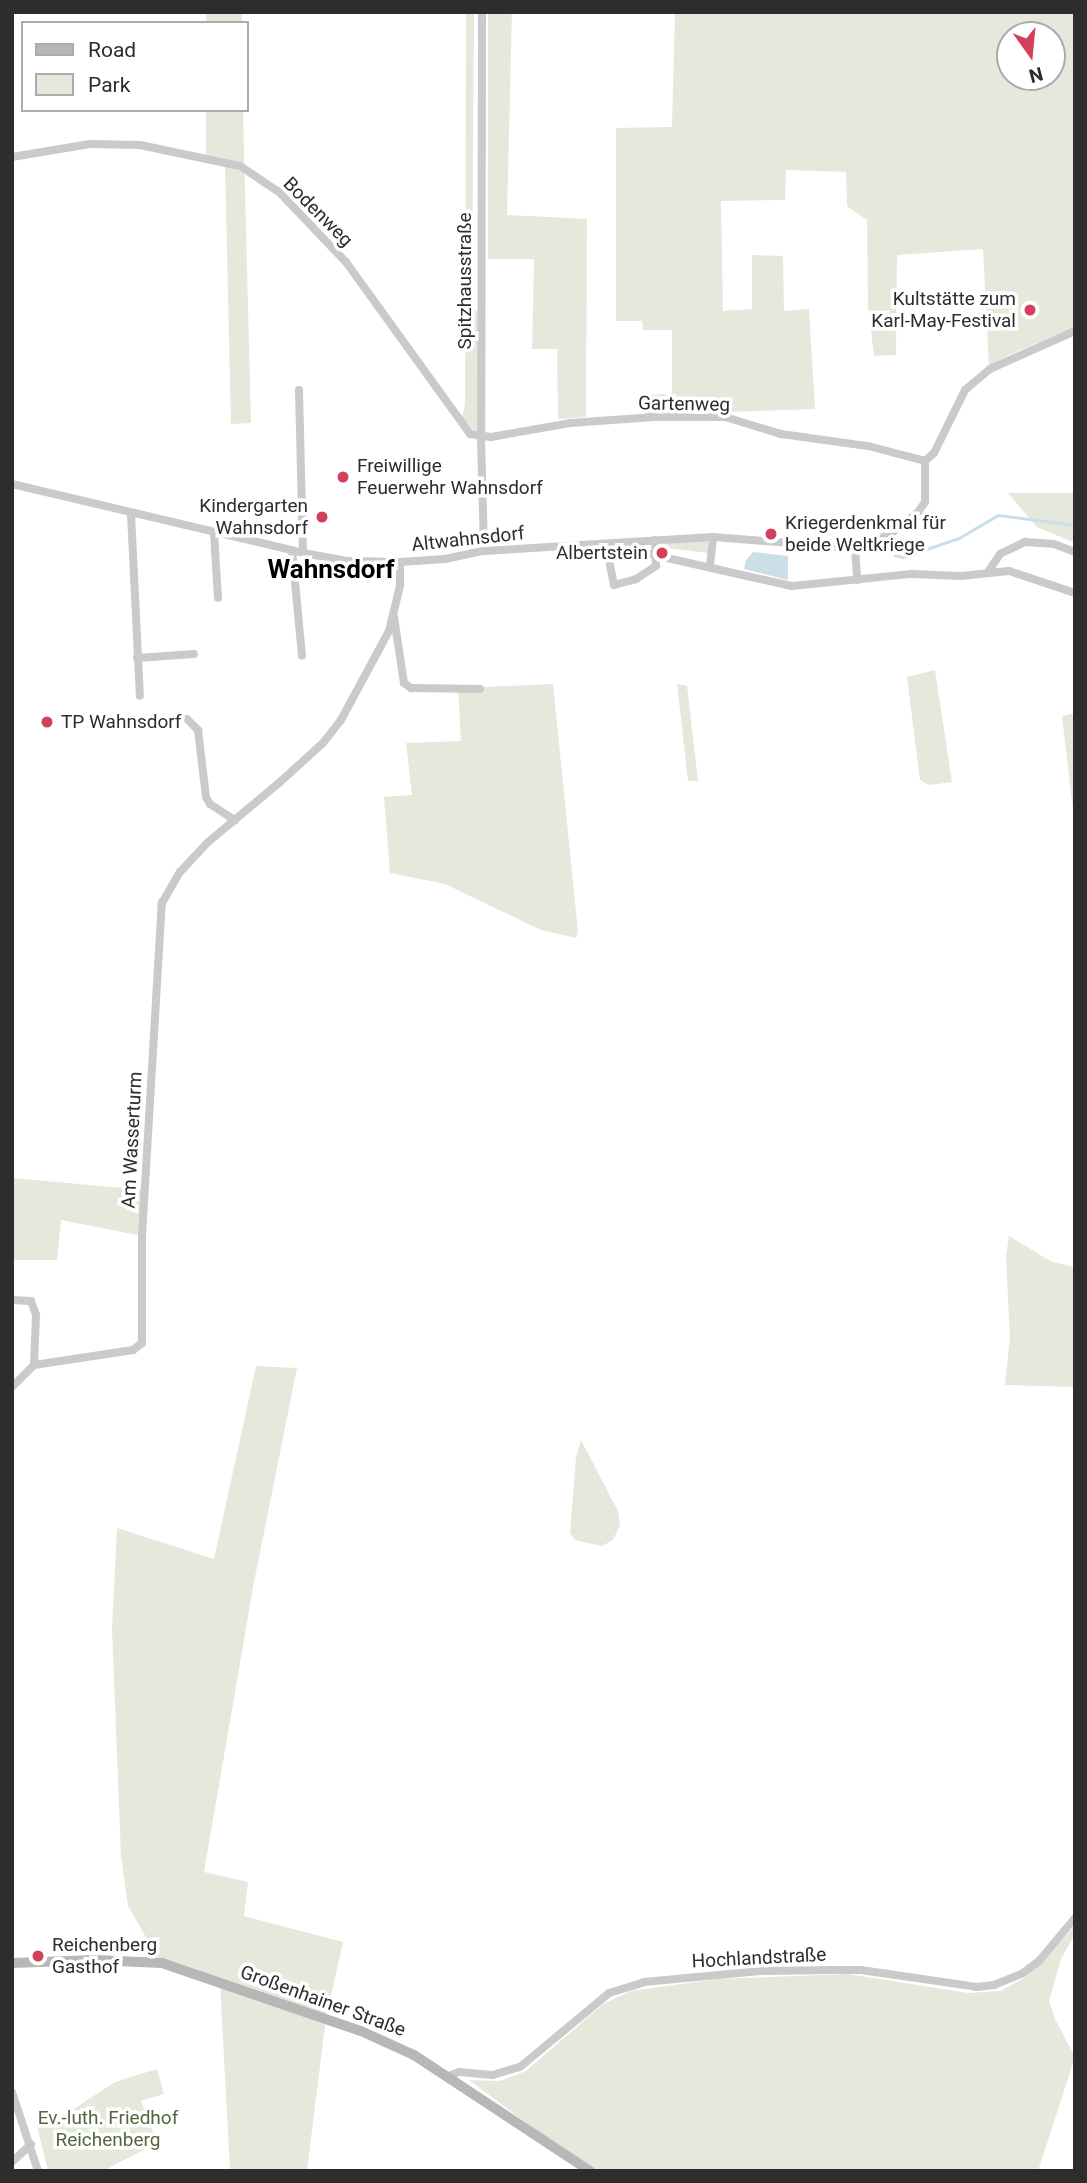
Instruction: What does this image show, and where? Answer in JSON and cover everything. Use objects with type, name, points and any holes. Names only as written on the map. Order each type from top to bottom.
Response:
[{"type":"street","name":"Spitzhausstraße","points":[[482,12],[481,437],[484,551]]},
{"type":"street","name":"Bodenweg","points":[[12,157],[90,144],[140,145],[240,166],[279,191],[314,225],[384,312],[470,434],[481,437]]},
{"type":"street","points":[[857,580],[855,548],[889,535],[918,512],[925,502],[925,461],[934,453],[965,390],[990,369],[1075,331]]},
{"type":"street","points":[[299,390],[303,553]]},
{"type":"street","name":"Gartenweg","points":[[481,437],[582,422],[655,417],[725,417],[781,434],[868,446],[925,461]]},
{"type":"street","name":"Altwahnsdorf","points":[[12,484],[131,514],[348,561],[400,562],[444,559],[484,551],[713,537],[855,548]]},
{"type":"street","points":[[131,514],[140,696]]},
{"type":"street","points":[[214,533],[218,598]]},
{"type":"street","points":[[710,566],[713,537]]},
{"type":"street","points":[[606,545],[614,584],[636,579],[656,566],[655,540]]},
{"type":"street","points":[[988,572],[1000,554],[1025,542],[1054,544],[1075,552]]},
{"type":"street","name":"Altwahnsdorf","points":[[606,545],[792,586],[911,574],[961,576],[1009,571],[1075,593]]},
{"type":"street","points":[[292,550],[302,656]]},
{"type":"street","points":[[187,719],[201,727],[206,797],[211,804],[235,820],[323,743],[341,720],[394,617],[400,586],[400,562]]},
{"type":"street","points":[[394,617],[404,683],[411,688],[480,690]]},
{"type":"street","points":[[137,658],[194,654]]},
{"type":"street","name":"Am Wasserturm","points":[[34,1366],[133,1350],[142,1343],[142,1236],[162,903],[180,872],[207,843],[235,820]]},
{"type":"street","points":[[12,1300],[31,1301],[36,1315],[34,1366],[12,1387]]},
{"type":"street","name":"Hochlandstraße","points":[[449,2076],[459,2072],[493,2075],[520,2067],[609,1993],[643,1982],[760,1971],[842,1970],[977,1987],[994,1985],[1023,1973],[1038,1961],[1075,1918]]},
{"type":"street","name":"Großenhainer Straße","points":[[12,1963],[96,1960],[162,1963],[377,2037],[449,2076],[590,2171]]},
{"type":"street","points":[[12,2092],[38,2171]]},
{"type":"street","points":[[12,2162],[31,2144]]},
{"type":"green space","points":[[206,12],[242,12],[242,21],[206,21]]},
{"type":"green space","points":[[466,12],[474,12],[472,308],[478,312],[478,429],[475,432],[462,418],[465,404]]},
{"type":"green space","points":[[488,12],[512,12],[507,215],[587,219],[586,417],[558,419],[557,349],[532,349],[534,259],[488,259]]},
{"type":"green space","points":[[675,12],[1075,12],[1075,327],[1009,355],[989,367],[983,249],[897,255],[896,355],[874,356],[868,305],[867,220],[847,206],[846,172],[786,170],[785,200],[721,201],[723,311],[752,309],[752,255],[783,256],[784,311],[809,309],[815,409],[645,415],[645,395],[672,394],[672,330],[643,330],[642,321],[616,321],[616,128],[672,127]]},
{"type":"green space","points":[[206,112],[243,112],[251,423],[231,424],[225,165],[206,159]]},
{"type":"green space","points":[[1008,493],[1075,493],[1075,543],[1037,527]]},
{"type":"green space","points":[[708,540],[708,553],[666,548],[665,542]]},
{"type":"green space","points":[[935,670],[952,782],[929,785],[920,780],[907,677]]},
{"type":"green space","points":[[553,684],[578,932],[576,938],[541,930],[445,884],[390,873],[384,797],[412,795],[406,743],[461,741],[458,688]]},
{"type":"green space","points":[[677,684],[687,686],[698,781],[688,781]]},
{"type":"green space","points":[[1075,713],[1075,827],[1062,716]]},
{"type":"green space","points":[[12,1178],[145,1190],[142,1236],[61,1220],[57,1260],[12,1260]]},
{"type":"green space","points":[[1009,1236],[1052,1262],[1075,1267],[1075,1387],[1005,1385],[1010,1338],[1006,1256]]},
{"type":"green space","points":[[256,1366],[297,1368],[254,1582],[204,1872],[248,1882],[244,1916],[343,1942],[326,2018],[307,2171],[230,2171],[220,1983],[144,1960],[151,1946],[128,1906],[121,1856],[112,1629],[117,1528],[214,1559]]},
{"type":"green space","points":[[581,1440],[618,1511],[620,1525],[613,1540],[602,1546],[575,1540],[570,1533],[576,1457]]},
{"type":"green space","points":[[1075,1926],[1075,1934],[1061,1959],[1049,2001],[1055,2019],[1075,2057],[1038,2171],[590,2171],[469,2080],[500,2081],[526,2071],[602,2005],[630,1991],[719,1979],[848,1974],[968,1993],[1000,1991],[1026,1977]]},
{"type":"green space","name":"Ev.-luth. Friedhof Reichenberg","points":[[157,2069],[164,2094],[141,2101],[157,2143],[103,2171],[48,2171],[37,2126],[69,2112],[115,2082]]},
{"type":"water","points":[[753,552],[788,556],[788,580],[744,569],[746,560]]},
{"type":"waterway","points":[[895,555],[903,557],[959,538],[998,515],[1075,525]]},
{"type":"place","name":"Kultstätte zum Karl-May-Festival","points":[[1030,310]]},
{"type":"place","name":"Freiwillige Feuerwehr Wahnsdorf","points":[[343,477]]},
{"type":"place","name":"Kindergarten Wahnsdorf","points":[[322,517]]},
{"type":"place","name":"Kriegerdenkmal für beide Weltkriege","points":[[771,534]]},
{"type":"place","name":"Albertstein","points":[[662,553]]},
{"type":"place","name":"TP Wahnsdorf","points":[[47,722]]},
{"type":"place","name":"Reichenberg Gasthof","points":[[38,1956]]},
{"type":"district","name":"Wahnsdorf","points":[[331,570]]}]
